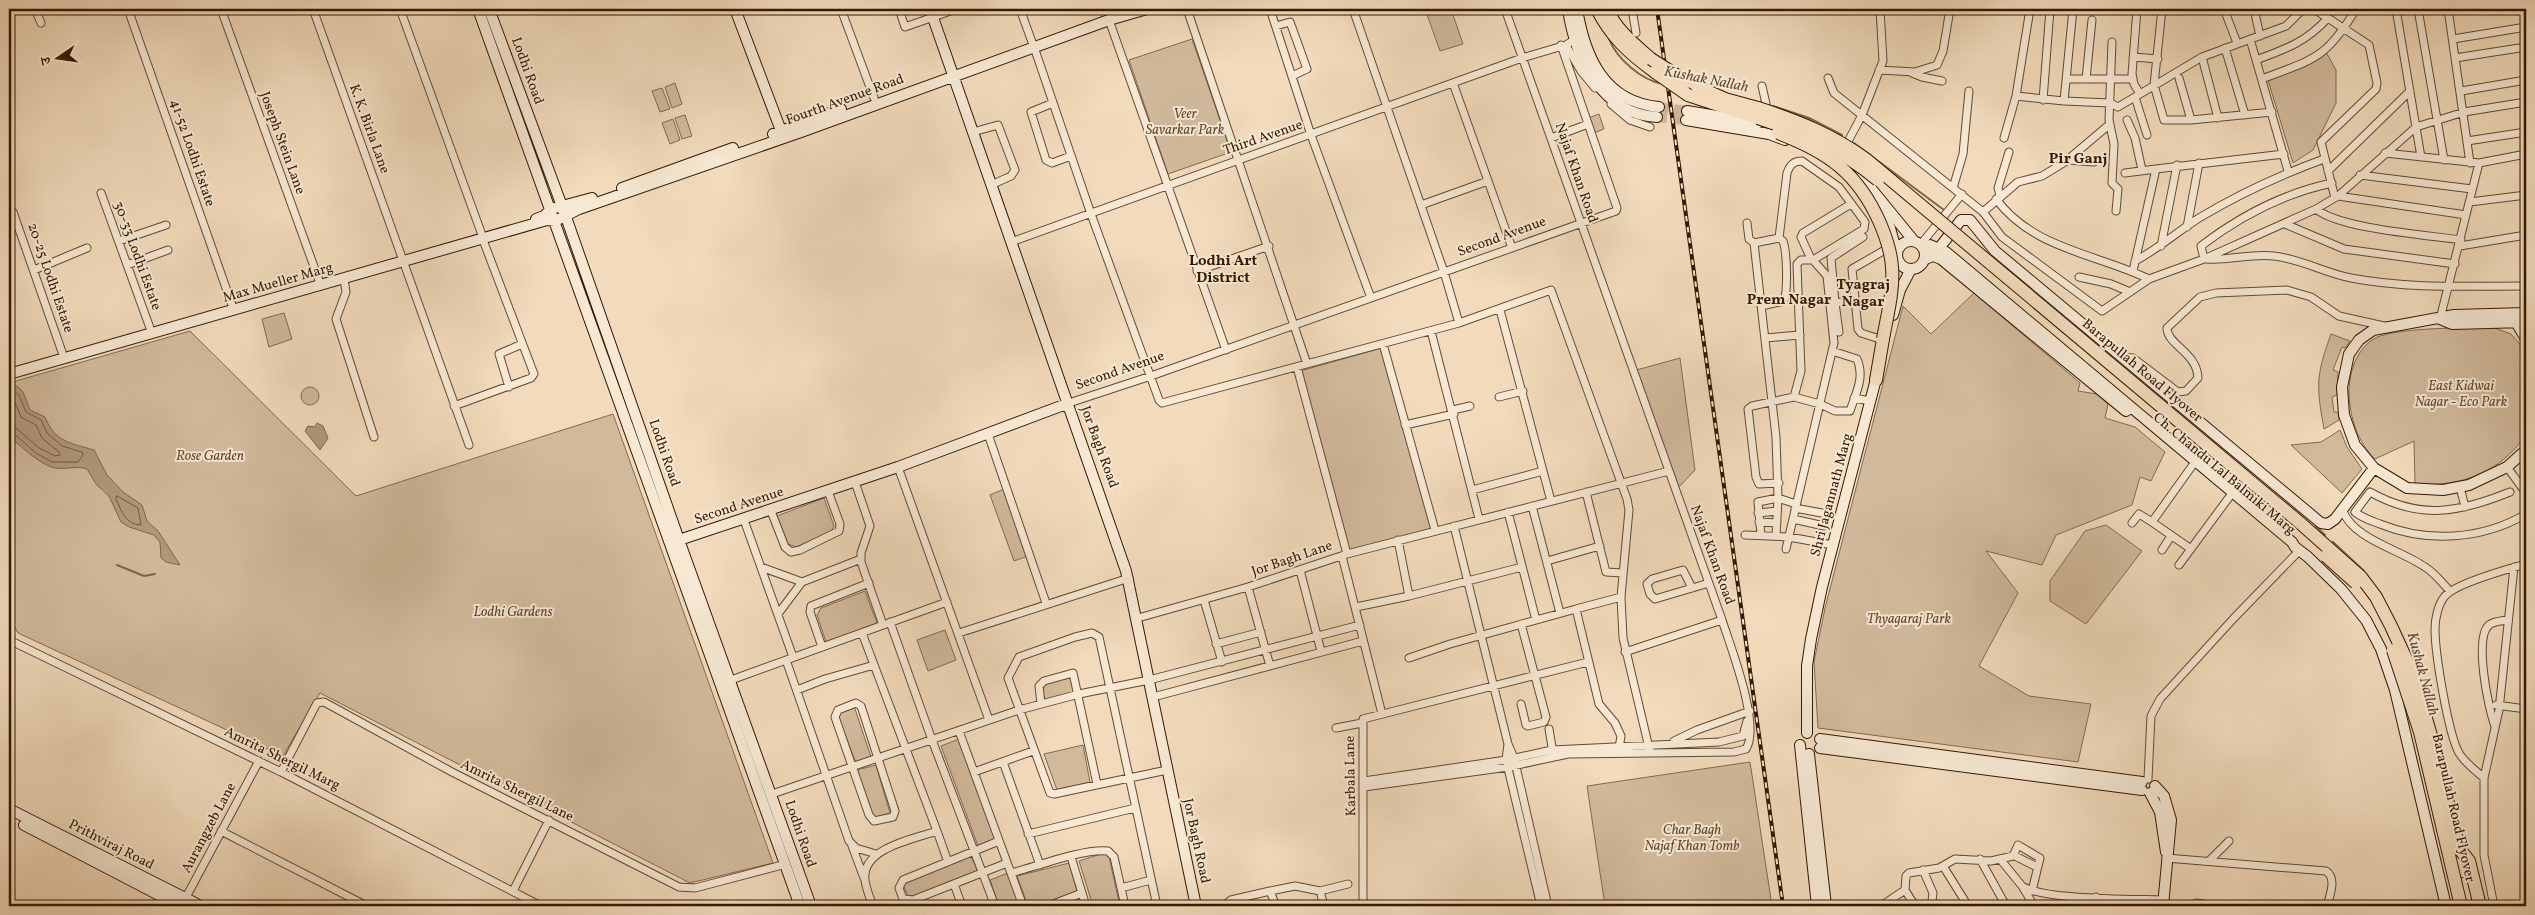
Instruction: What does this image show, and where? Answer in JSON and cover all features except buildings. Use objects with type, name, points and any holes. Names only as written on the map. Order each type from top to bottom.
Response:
[{"type":"highway","name":"Barapullah Road Flyover","points":[[1597,9],[1607,28],[1626,51],[1681,90],[1726,110],[1797,131],[1831,146],[1873,175],[2275,511],[2357,584],[2379,616],[2397,660],[2420,732],[2461,906]]},
{"type":"highway","name":"Barapullah Road Flyover","points":[[1607,9],[1611,18],[1630,41],[1687,82],[1725,99],[1812,128],[1833,137],[1867,160],[2284,510],[2361,577],[2376,597],[2413,674],[2432,739],[2459,848],[2469,861],[2480,906]]},
{"type":"highway","points":[[1767,123],[1773,131],[1818,150],[1845,170],[1858,183],[1874,209],[1886,236],[1892,267],[1891,296],[1876,380]]},
{"type":"highway","points":[[2447,848],[2462,883],[2468,906]]},
{"type":"street","points":[[35,9],[41,23]]},
{"type":"street","name":"41-52 Lodhi Estate","points":[[128,9],[232,305]]},
{"type":"street","name":"Joseph Stein Lane","points":[[221,9],[320,283]]},
{"type":"street","name":"K. K. Birla Lane","points":[[313,9],[469,445]]},
{"type":"street","points":[[400,9],[534,377],[454,406]]},
{"type":"street","name":"Lodhi Road","points":[[478,9],[800,906]]},
{"type":"street","name":"Lodhi Road","points":[[489,9],[566,217],[679,540],[811,906]]},
{"type":"street","points":[[735,9],[782,134]]},
{"type":"street","points":[[841,9],[874,98]]},
{"type":"street","points":[[899,9],[905,28],[932,13],[956,9]]},
{"type":"street","points":[[1020,9],[1091,214],[1159,400],[1165,403],[1297,368],[1459,323],[1500,310],[1546,291],[1553,293],[1629,510],[1621,597],[1625,652],[1649,749],[1668,744],[1737,739],[1743,736],[1750,710]]},
{"type":"street","name":"Fourth Avenue Road","points":[[555,221],[579,209],[637,186],[1033,45],[1125,9]]},
{"type":"street","name":"Fourth Avenue Road","points":[[1107,15],[1147,9]]},
{"type":"street","points":[[1187,9],[1269,246],[1307,364]]},
{"type":"street","points":[[1270,9],[1311,135],[1371,298]]},
{"type":"street","points":[[1353,9],[1444,272],[1459,323]]},
{"type":"street","name":"Najaf Khan Road","points":[[1505,9],[1722,620],[1750,710],[1751,741],[1746,749],[1734,752],[1649,749],[1619,750],[1553,753],[1511,762]]},
{"type":"street","points":[[1551,138],[1588,124],[1570,41],[1568,9]]},
{"type":"street","points":[[1577,9],[1570,41],[1588,81],[1630,120],[1650,127]]},
{"type":"street","points":[[1632,9],[1636,33]]},
{"type":"street","points":[[1838,159],[1862,115],[1883,56],[1880,9]]},
{"type":"street","points":[[1879,70],[1910,72],[1935,66],[1939,62],[1943,51],[1950,9]]},
{"type":"street","points":[[2004,138],[2016,96],[2030,9]]},
{"type":"street","points":[[2043,100],[2050,9]]},
{"type":"street","points":[[2064,101],[2073,9]]},
{"type":"street","points":[[2137,9],[2133,79],[2147,135]]},
{"type":"street","points":[[2162,9],[2154,85],[2164,120],[2191,120],[2272,112]]},
{"type":"street","points":[[2224,9],[2237,43]]},
{"type":"street","points":[[2254,9],[2260,36]]},
{"type":"street","points":[[2016,96],[2119,106],[2202,57],[2290,23],[2303,9]]},
{"type":"street","points":[[2314,9],[2371,48],[2377,86],[2322,139],[2320,145],[2336,197]]},
{"type":"street","points":[[2262,79],[2322,54],[2332,46],[2356,9]]},
{"type":"street","points":[[2396,9],[2421,157]]},
{"type":"street","points":[[2418,9],[2444,160]]},
{"type":"street","points":[[2448,9],[2470,163]]},
{"type":"street","name":"Jor Bagh Road","points":[[932,13],[1069,403],[1128,578],[1138,618],[1167,770],[1196,906]]},
{"type":"street","points":[[1107,15],[1166,186],[1226,350]]},
{"type":"street","points":[[2256,60],[2297,44],[2315,32],[2328,18]]},
{"type":"street","points":[[2086,79],[2092,20]]},
{"type":"street","points":[[1276,26],[1290,22],[1307,69],[1292,76]]},
{"type":"street","points":[[2452,39],[2526,26]]},
{"type":"street","points":[[2250,39],[2288,171]]},
{"type":"street","points":[[1570,41],[1594,64],[1616,92],[1641,106],[1658,112]]},
{"type":"street","name":"Third Avenue","points":[[1011,242],[1570,41]]},
{"type":"street","points":[[2112,42],[2110,124],[2114,144],[2112,183],[2118,189],[2116,211]]},
{"type":"street","points":[[2456,58],[2526,47]]},
{"type":"street","points":[[2226,48],[2245,115]]},
{"type":"street","points":[[2133,57],[2158,59]]},
{"type":"street","points":[[2202,57],[2218,118]]},
{"type":"street","points":[[1910,72],[1922,77],[1942,81]]},
{"type":"street","name":"Fourth Avenue Road","points":[[782,134],[874,98],[953,73]]},
{"type":"street","points":[[1828,78],[1830,89],[1834,93],[1962,194],[1983,212],[2002,237],[2101,311],[2106,310],[2149,279],[2204,259],[2316,209],[2336,197],[2416,127],[2464,112],[2526,102]]},
{"type":"street","points":[[2179,78],[2191,120]]},
{"type":"street","points":[[2067,79],[2133,79]]},
{"type":"street","points":[[2461,91],[2526,80]]},
{"type":"street","points":[[1453,82],[1512,248]]},
{"type":"street","points":[[1762,86],[1767,123]]},
{"type":"street","points":[[1953,188],[1963,154],[1969,91]]},
{"type":"street","points":[[2328,172],[2410,91]]},
{"type":"street","points":[[1053,103],[1031,112],[1046,160],[1052,163],[1071,156]]},
{"type":"street","points":[[1687,116],[1767,123],[1800,146],[1827,160],[1857,185],[1878,209],[1890,228],[1902,266],[1911,269],[1920,266],[1928,247],[1962,194]]},
{"type":"street","points":[[2127,120],[2134,138],[2142,170]]},
{"type":"street","name":"Ch. Chandu Lal Balmiki Marg","points":[[1767,123],[1811,142],[1838,159],[1869,186],[1928,247],[2232,494],[2288,547],[2297,549],[2335,583],[2356,606],[2374,634],[2384,655],[2399,705],[2446,906]]},
{"type":"street","name":"Second Avenue","points":[[669,544],[898,467],[1069,403],[1295,326],[1615,212],[1617,208],[1588,124]]},
{"type":"street","points":[[1983,212],[2018,182],[2042,176],[2068,160],[2110,124]]},
{"type":"street","points":[[973,132],[998,125],[1009,153],[1014,174],[991,185]]},
{"type":"street","points":[[2467,141],[2526,132]]},
{"type":"street","points":[[2009,152],[1998,188],[1998,198],[2010,216],[2057,246],[2133,271],[2149,279]]},
{"type":"street","points":[[2126,173],[2177,165],[2284,154]]},
{"type":"street","points":[[2385,154],[2470,163],[2526,154]]},
{"type":"street","points":[[2135,261],[2248,190],[2288,171],[2324,158]]},
{"type":"street","points":[[2068,160],[2094,162]]},
{"type":"street","points":[[1779,238],[1787,173],[1790,165],[1796,161],[1802,161],[1819,171],[1839,187],[1865,222],[1864,229],[1812,259],[1801,260],[1798,264],[1801,371],[1794,398]]},
{"type":"street","points":[[2187,227],[2199,163]]},
{"type":"street","points":[[2440,319],[2456,264],[2479,163]]},
{"type":"street","points":[[2161,246],[2177,165]]},
{"type":"street","points":[[2133,271],[2156,168]]},
{"type":"street","points":[[2360,175],[2472,189]]},
{"type":"street","points":[[1421,204],[1488,181]]},
{"type":"street","points":[[2204,259],[2201,246],[2229,226],[2298,192],[2332,183]]},
{"type":"street","name":"Fourth Avenue Road","points":[[551,209],[637,186]]},
{"type":"street","name":"30-33 Lodhi Estate","points":[[102,193],[150,328]]},
{"type":"street","points":[[2470,202],[2526,195]]},
{"type":"street","points":[[2336,197],[2466,215]]},
{"type":"street","points":[[1786,549],[1832,351],[1834,329],[1827,276],[1812,259],[1801,237],[1803,233],[1851,204]]},
{"type":"street","name":"Max Mueller Marg","points":[[483,237],[544,216],[551,209]]},
{"type":"street","points":[[1862,217],[1878,209]]},
{"type":"street","points":[[2316,209],[2324,215],[2346,222],[2460,243],[2526,235]]},
{"type":"street","name":"20-25 Lodhi Estate","points":[[13,212],[62,352]]},
{"type":"street","name":"Max Mueller Marg","points":[[9,374],[483,237],[547,220],[555,221]]},
{"type":"street","points":[[1883,340],[1859,331],[1853,267],[1901,244],[1928,247],[1961,220],[1970,220],[1994,252],[2321,523],[2332,522],[2343,511],[2374,468]]},
{"type":"street","points":[[1746,223],[1748,236],[1754,243],[1772,402],[1779,483],[1776,536]]},
{"type":"street","points":[[2285,224],[2344,249],[2456,264]]},
{"type":"street","points":[[119,241],[166,225]]},
{"type":"street","points":[[1839,332],[1831,258],[1863,237]]},
{"type":"street","points":[[1754,243],[1779,238],[1783,240],[1787,252],[1785,270],[1787,293],[1782,302],[1761,306]]},
{"type":"street","points":[[1197,271],[1269,246]]},
{"type":"street","points":[[34,270],[86,248]]},
{"type":"street","points":[[128,265],[168,250]]},
{"type":"street","points":[[2204,259],[2223,261],[2271,255],[2302,262],[2351,278],[2448,287],[2526,286]]},
{"type":"street","name":"Max Mueller Marg","points":[[9,368],[232,305],[320,283],[344,279],[403,260]]},
{"type":"street","name":"Shri Jagannath Marg","points":[[1807,732],[1809,651],[1833,545],[1897,299],[1911,269]]},
{"type":"street","points":[[2078,277],[2111,284],[2130,292]]},
{"type":"street","points":[[344,279],[346,292],[336,320],[374,437]]},
{"type":"street","points":[[2122,357],[2133,358],[2178,392],[2186,392],[2198,378],[2195,365],[2192,357],[2167,334],[2167,328],[2194,301],[2216,293],[2294,291],[2311,297],[2339,316],[2384,326]]},
{"type":"street","points":[[1836,303],[1855,300]]},
{"type":"street","points":[[1500,310],[1551,501]]},
{"type":"street","points":[[2514,318],[2526,313]]},
{"type":"street","points":[[2526,322],[2514,318],[2454,315],[2440,319],[2384,326],[2365,334],[2353,346],[2342,378],[2342,407],[2350,436],[2360,454],[2374,468],[2407,488],[2430,491],[2460,487],[2481,480],[2507,467],[2526,450]]},
{"type":"street","points":[[2514,318],[2526,339]]},
{"type":"street","points":[[1431,331],[1454,412],[1479,519]]},
{"type":"street","points":[[1765,338],[1800,336]]},
{"type":"street","points":[[510,387],[499,354],[522,344]]},
{"type":"street","points":[[1383,344],[1435,530]]},
{"type":"street","points":[[1779,483],[1759,484],[1756,477],[1747,411],[1752,406],[1794,398],[1820,404],[1835,411],[1850,411],[1862,375],[1857,359],[1832,351]]},
{"type":"street","points":[[1297,368],[1345,555],[1363,641],[1382,714]]},
{"type":"street","name":"Ch. Chandu Lal Balmiki Marg","points":[[2091,378],[2192,466],[2232,494]]},
{"type":"street","points":[[1499,398],[1523,391]]},
{"type":"street","points":[[1854,398],[1870,401]]},
{"type":"street","points":[[1405,425],[1470,406]]},
{"type":"street","points":[[988,434],[1046,603]]},
{"type":"street","points":[[2152,522],[2192,466]]},
{"type":"street","points":[[898,467],[989,720]]},
{"type":"street","points":[[2507,467],[2526,493]]},
{"type":"street","name":"Jor Bagh Lane","points":[[1138,618],[1248,587],[1345,555],[1398,540],[1669,470]]},
{"type":"street","points":[[1472,490],[1543,471]]},
{"type":"street","points":[[855,482],[870,526],[861,559],[975,850],[995,906]]},
{"type":"street","points":[[2460,487],[2465,507]]},
{"type":"street","points":[[770,511],[785,547],[791,552],[800,550],[840,531],[840,524],[828,491]]},
{"type":"street","points":[[1586,492],[1607,573],[1623,573]]},
{"type":"street","points":[[2510,492],[2465,507],[2446,511],[2424,511],[2403,508],[2370,492],[2356,512],[2399,532],[2447,536],[2468,535],[2496,528],[2526,514]]},
{"type":"street","points":[[2179,565],[2232,494]]},
{"type":"street","points":[[1761,536],[1758,502],[1778,498],[1795,506],[1828,511],[1823,528],[1793,519]]},
{"type":"street","points":[[1532,506],[1560,613]]},
{"type":"street","points":[[1758,514],[1778,511]]},
{"type":"street","points":[[2343,511],[2355,529],[2425,566],[2450,592]]},
{"type":"street","points":[[1508,512],[1536,620]]},
{"type":"street","points":[[2132,523],[2139,514],[2190,549]]},
{"type":"street","points":[[744,520],[778,614],[797,690],[873,906]]},
{"type":"street","points":[[1759,522],[1777,523]]},
{"type":"street","points":[[1454,526],[1508,744],[1541,906]]},
{"type":"street","points":[[1745,535],[1776,536],[1833,545]]},
{"type":"street","points":[[2162,550],[2171,536]]},
{"type":"street","points":[[1398,540],[1409,596]]},
{"type":"street","points":[[1547,561],[1600,546]]},
{"type":"street","points":[[2022,886],[2032,891],[2162,903],[2166,855],[2160,812],[2147,786],[2151,716],[2160,699],[2297,549]]},
{"type":"street","points":[[778,614],[802,582],[861,559]]},
{"type":"street","points":[[2484,778],[2463,760],[2458,751],[2446,706],[2435,629],[2439,606],[2444,597],[2450,592],[2526,564]]},
{"type":"street","points":[[761,567],[802,582]]},
{"type":"street","points":[[1356,607],[1468,582],[1522,567]]},
{"type":"street","points":[[2494,906],[2484,855],[2484,778],[2499,706],[2514,568]]},
{"type":"street","points":[[1300,570],[1321,652]]},
{"type":"street","points":[[1692,588],[1684,570],[1652,578],[1647,584],[1650,594],[1655,599],[1709,583]]},
{"type":"street","points":[[959,633],[1046,603],[1128,578]]},
{"type":"street","points":[[822,647],[810,612],[811,606],[869,583]]},
{"type":"street","points":[[1248,587],[1270,666]]},
{"type":"street","points":[[1410,658],[1481,634],[1621,597]]},
{"type":"street","points":[[1204,600],[1222,662]]},
{"type":"street","points":[[731,680],[948,602]]},
{"type":"street","points":[[1576,609],[1599,704],[1614,723],[1622,738],[1619,750]]},
{"type":"street","points":[[1625,652],[1722,620]]},
{"type":"street","points":[[2495,726],[2489,705],[2484,668],[2486,629],[2496,622],[2508,620]]},
{"type":"street","points":[[1520,624],[1546,717],[1544,722],[1528,726],[1521,704]]},
{"type":"street","points":[[772,794],[827,777],[1020,710],[1078,694],[1149,680],[1222,662],[1360,625]]},
{"type":"street","points":[[1216,644],[1261,632]]},
{"type":"street","points":[[862,633],[948,862]]},
{"type":"street","points":[[1157,906],[1128,777],[1099,637],[1092,633],[1074,637],[1019,657],[1008,678],[1033,751],[1048,791],[1051,794],[1128,777],[1167,770]]},
{"type":"street","name":"Amrita Shergil Marg","points":[[9,640],[259,761],[541,906]]},
{"type":"street","points":[[1153,697],[1363,641]]},
{"type":"street","name":"Karbala Lane","points":[[1362,906],[1364,784],[1362,722],[1365,718],[1588,662]]},
{"type":"street","points":[[797,690],[874,665]]},
{"type":"street","points":[[1041,704],[1039,686],[1044,682],[1073,673],[1097,784]]},
{"type":"street","name":"Amrita Shergil Lane","points":[[281,772],[317,703],[324,702],[452,772],[684,889],[695,888],[786,864]]},
{"type":"street","points":[[853,703],[861,706],[877,760],[895,810],[891,818],[877,822],[871,819],[853,768],[835,717],[838,710],[853,703]]},
{"type":"street","points":[[2489,705],[2526,709]]},
{"type":"street","points":[[1668,744],[1697,730],[1750,710]]},
{"type":"street","points":[[1336,728],[1362,722]]},
{"type":"street","points":[[1549,729],[1553,753]]},
{"type":"street","points":[[959,731],[1023,906]]},
{"type":"street","points":[[1817,906],[1800,738],[1807,732],[1815,733],[1820,743]]},
{"type":"street","points":[[1820,743],[2147,786]]},
{"type":"street","points":[[1809,754],[1820,743]]},
{"type":"street","points":[[1800,745],[1804,752],[1809,754]]},
{"type":"street","points":[[974,772],[1033,751]]},
{"type":"street","points":[[1809,754],[1826,906]]},
{"type":"street","name":"Aurangzeb Lane","points":[[183,904],[259,761]]},
{"type":"street","points":[[1003,762],[1040,865]]},
{"type":"street","points":[[1364,784],[1511,762]]},
{"type":"street","points":[[1511,762],[1548,906]]},
{"type":"street","points":[[1028,834],[1135,808]]},
{"type":"street","name":"Prithviraj Road","points":[[9,809],[183,904]]},
{"type":"street","name":"Prithviraj Road","points":[[9,817],[183,904],[201,906]]},
{"type":"street","points":[[513,891],[548,820]]},
{"type":"street","points":[[864,879],[866,871],[876,854],[937,831]]},
{"type":"street","points":[[221,832],[367,906]]},
{"type":"street","points":[[2208,861],[2228,841]]},
{"type":"street","points":[[999,842],[903,880],[899,888],[900,894],[908,901],[913,900],[1007,863]]},
{"type":"street","points":[[852,845],[876,854]]},
{"type":"street","points":[[2013,856],[2019,845],[2040,858],[2032,891]]},
{"type":"street","points":[[1011,873],[1102,850],[1112,853],[1125,906]]},
{"type":"street","points":[[2166,855],[2208,861],[2326,871],[2330,875],[2332,883],[2327,906]]},
{"type":"street","points":[[1915,906],[1905,890],[1907,874],[1943,866],[1955,859],[2000,859],[2013,856],[2037,867]]},
{"type":"street","points":[[1071,857],[1086,906]]},
{"type":"street","points":[[1980,859],[2006,906]]},
{"type":"street","points":[[2000,859],[2022,886],[2034,906]]},
{"type":"street","points":[[1943,866],[1968,906]]},
{"type":"street","points":[[1923,870],[1933,893],[1932,901],[1936,906]]},
{"type":"street","points":[[1121,888],[1152,880]]},
{"type":"street","points":[[954,884],[962,906]]},
{"type":"street","points":[[1224,906],[1231,900],[1295,886],[1320,891],[1348,884]]},
{"type":"street","points":[[1881,906],[1905,890]]},
{"type":"street","points":[[1270,891],[1276,906]]},
{"type":"street","points":[[1320,891],[1324,906]]},
{"type":"street","points":[[1048,906],[1058,904],[1082,893]]},
{"type":"street","points":[[2095,906],[2096,897]]},
{"type":"street","points":[[2196,903],[2215,906]]},
{"type":"green space","points":[[1425,9],[1451,9],[1463,44],[1440,51]]},
{"type":"green space","name":"Veer Savarkar Park","points":[[1192,39],[1231,152],[1168,174],[1129,60]]},
{"type":"green space","points":[[2325,50],[2336,70],[2336,103],[2313,150],[2293,163],[2268,80]]},
{"type":"green space","points":[[675,83],[682,104],[672,108],[665,87]]},
{"type":"green space","points":[[662,88],[670,109],[660,112],[652,91]]},
{"type":"green space","points":[[1599,114],[1604,129],[1594,133],[1588,118]]},
{"type":"green space","points":[[685,115],[692,136],[682,139],[675,118]]},
{"type":"green space","points":[[673,119],[680,140],[670,144],[662,123]]},
{"type":"green space","name":"Thyagaraj Park","points":[[1974,293],[2080,383],[2078,391],[2097,394],[2108,404],[2105,418],[2135,427],[2165,452],[2151,481],[2140,477],[2132,505],[2056,535],[2042,565],[1986,551],[2018,593],[1979,666],[2029,696],[2091,704],[2078,762],[1818,728],[1814,662],[1825,608],[1903,306],[1931,334]]},
{"type":"green space","points":[[284,313],[292,339],[269,347],[262,319]]},
{"type":"green space","name":"East Kidwai Nagar - Eco Park","points":[[2492,327],[2511,334],[2526,351],[2526,435],[2515,448],[2504,459],[2478,475],[2448,483],[2415,484],[2414,441],[2375,459],[2364,445],[2356,430],[2349,394],[2354,364],[2366,345],[2381,336],[2411,330]]},
{"type":"green space","name":"Lodhi Gardens","points":[[190,331],[356,496],[613,414],[773,863],[690,883],[320,693],[283,756],[18,633],[9,616],[9,383]]},
{"type":"green space","points":[[2331,334],[2350,341],[2345,348],[2342,347],[2333,370],[2338,372],[2337,395],[2332,397],[2334,412],[2338,412],[2339,420],[2324,429],[2319,381],[2322,360]]},
{"type":"green space","points":[[1382,348],[1434,530],[1348,553],[1300,371]]},
{"type":"green space","points":[[1680,358],[1695,470],[1676,490],[1633,371]]},
{"type":"green space","points":[[310,387],[318,392],[319,396],[314,404],[310,405],[302,400],[301,396],[306,388]]},
{"type":"green space","points":[[2340,430],[2347,447],[2362,469],[2342,493],[2291,445],[2321,442]]},
{"type":"green space","points":[[1004,489],[1028,556],[1014,561],[990,495]]},
{"type":"green space","points":[[824,498],[834,526],[831,532],[796,547],[788,544],[777,516]]},
{"type":"green space","points":[[2106,525],[2142,551],[2086,624],[2050,601],[2050,581],[2085,531]]},
{"type":"green space","points":[[865,591],[877,623],[826,642],[817,615],[821,608]]},
{"type":"green space","points":[[945,630],[956,660],[928,671],[917,640]]},
{"type":"green space","points":[[1069,676],[1073,678],[1074,692],[1044,701],[1042,688],[1046,684]]},
{"type":"green space","points":[[854,706],[871,757],[856,763],[839,719],[839,712]]},
{"type":"green space","points":[[959,739],[996,839],[978,846],[941,746]]},
{"type":"green space","points":[[1083,745],[1090,782],[1057,790],[1044,754]]},
{"type":"green space","name":"Char Bagh Najaf Khan Tomb","points":[[1750,762],[1772,906],[1605,906],[1587,786]]},
{"type":"green space","points":[[876,765],[890,813],[874,818],[857,770]]},
{"type":"green space","points":[[1104,853],[1109,857],[1120,906],[1093,906],[1079,861]]},
{"type":"green space","points":[[971,856],[978,872],[917,896],[908,896],[902,883]]},
{"type":"green space","points":[[1069,863],[1077,891],[1038,906],[1028,906],[1017,876]]},
{"type":"green space","points":[[1008,873],[1020,906],[999,906],[990,880]]},
{"type":"water","points":[[17,386],[23,392],[30,410],[45,417],[59,437],[94,450],[107,475],[123,492],[142,505],[147,521],[158,531],[180,565],[166,562],[161,558],[160,542],[154,535],[129,527],[121,522],[109,496],[96,484],[87,469],[60,468],[46,465],[9,436],[9,388]]},
{"type":"water","points":[[317,423],[323,426],[328,438],[320,450],[305,431],[308,426],[315,427]]},
{"type":"waterway","name":"Kushak Nallah","points":[[1609,39],[1618,54],[1631,68],[1646,78],[1663,84]]},
{"type":"waterway","name":"Kushak Nallah","points":[[1773,106],[1809,118],[1842,135]]},
{"type":"waterway","name":"Kushak Nallah","points":[[1854,143],[1944,210]]},
{"type":"waterway","name":"Kushak Nallah","points":[[2316,526],[2325,535]]},
{"type":"waterway","name":"Kushak Nallah","points":[[2333,542],[2364,571]]},
{"type":"waterway","points":[[117,565],[144,576],[155,574]]},
{"type":"tunnel","points":[[1659,107],[1687,111]]},
{"type":"tunnel","points":[[1657,117],[1686,120]]},
{"type":"railway","points":[[1657,9],[1783,906]]},
{"type":"district","name":"Pir Ganj","points":[[2078,159]]},
{"type":"district","name":"Lodhi Art District","points":[[1223,270]]},
{"type":"district","name":"Tyagraj Nagar","points":[[1863,294]]},
{"type":"district","name":"Prem Nagar","points":[[1789,300]]},
{"type":"park label","name":"Rose Garden","points":[[210,456]]}]
